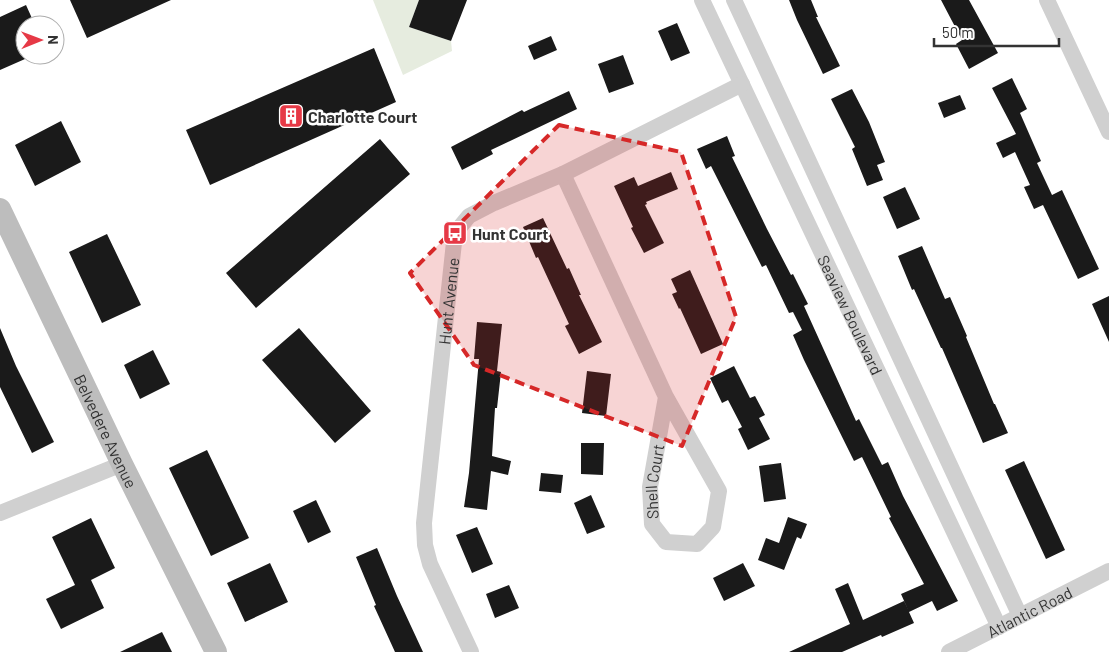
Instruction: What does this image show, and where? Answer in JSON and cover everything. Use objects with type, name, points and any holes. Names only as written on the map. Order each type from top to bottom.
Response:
[{"type":"main road","name":"Belvedere Avenue","points":[[0,208],[122,464],[216,652]]},
{"type":"street","name":"Seaview Boulevard","points":[[702,0],[999,627]]},
{"type":"street","name":"Seaview Boulevard","points":[[734,0],[1020,616]]},
{"type":"street","points":[[1047,0],[1109,132]]},
{"type":"street","name":"Hunt Avenue","points":[[471,652],[430,564],[425,545],[424,530],[455,233],[469,216],[563,174],[742,84]]},
{"type":"street","name":"Shell Court","points":[[563,174],[666,397],[719,491],[713,527],[697,544],[666,542],[652,524],[650,487],[666,397]]},
{"type":"street","points":[[0,513],[122,464]]},
{"type":"street","name":"Atlantic Road","points":[[949,652],[1109,571]]},
{"type":"highlighted area","points":[[559,125],[681,152],[736,317],[682,446],[474,365],[410,273]]},
{"type":"shaded area","points":[[373,0],[419,0],[409,27],[451,41],[452,51],[403,75]]},
{"type":"building","points":[[70,0],[171,0],[87,38]]},
{"type":"building","points":[[419,0],[467,0],[451,41],[409,27]]},
{"type":"building","points":[[789,0],[811,0],[818,17],[816,17],[840,66],[823,74]]},
{"type":"building","points":[[941,0],[969,0],[998,53],[969,69],[956,44],[962,40]]},
{"type":"building","points":[[26,5],[30,15],[15,15],[15,63],[0,70],[0,17]]},
{"type":"building","points":[[677,23],[690,53],[671,61],[658,31]]},
{"type":"building","points":[[551,36],[557,50],[534,60],[528,46]]},
{"type":"building","name":"Charlotte Court","points":[[374,48],[396,102],[210,185],[186,130]]},
{"type":"building","points":[[623,55],[634,84],[609,93],[598,64]]},
{"type":"building","points":[[1012,78],[1027,109],[1020,113],[1041,161],[1037,163],[1052,195],[1062,190],[1099,269],[1078,279],[1043,205],[1034,209],[1024,187],[1030,185],[1015,152],[1003,158],[996,143],[1016,134],[992,88]]},
{"type":"building","points":[[852,89],[869,122],[885,162],[877,165],[883,180],[867,186],[852,149],[855,147],[831,99]]},
{"type":"building","points":[[569,91],[577,109],[491,150],[493,154],[462,170],[451,147],[522,110],[524,112]]},
{"type":"building","points":[[960,95],[966,109],[944,118],[938,103]]},
{"type":"building","points":[[61,121],[81,162],[35,186],[15,145]]},
{"type":"building","points":[[727,136],[735,156],[732,157],[767,229],[808,304],[804,306],[856,421],[859,419],[882,465],[888,462],[903,496],[958,601],[937,611],[932,601],[909,612],[901,594],[924,584],[889,518],[891,517],[862,457],[854,461],[804,360],[793,335],[802,330],[793,312],[789,313],[766,265],[762,267],[711,166],[706,169],[697,149]]},
{"type":"building","points":[[380,139],[410,174],[256,308],[226,273]]},
{"type":"building","points":[[671,172],[678,189],[646,202],[647,204],[645,205],[664,243],[644,253],[631,228],[633,227],[614,186],[634,177],[638,186]]},
{"type":"building","points":[[905,187],[920,219],[897,229],[883,197]]},
{"type":"building","points":[[543,218],[567,269],[569,268],[581,295],[579,295],[602,342],[579,354],[565,326],[569,324],[538,257],[536,258],[523,227]]},
{"type":"building","points":[[107,234],[141,305],[102,323],[69,252]]},
{"type":"building","points":[[922,246],[945,299],[950,297],[994,404],[1008,433],[983,443],[942,348],[914,289],[912,290],[898,256]]},
{"type":"building","points":[[690,270],[723,344],[701,354],[672,294],[677,292],[671,279]]},
{"type":"building","points":[[1109,296],[1109,342],[1092,304]]},
{"type":"building","points":[[477,322],[502,324],[497,371],[501,372],[497,408],[495,408],[492,456],[511,461],[508,475],[491,471],[487,510],[464,507],[469,473],[479,359],[474,359]]},
{"type":"building","points":[[0,328],[16,366],[54,442],[32,453],[0,387]]},
{"type":"building","points":[[299,328],[371,411],[335,443],[262,360]]},
{"type":"building","points":[[153,350],[170,384],[140,399],[124,365]]},
{"type":"building","points":[[734,366],[750,398],[755,396],[765,415],[759,418],[770,439],[748,450],[738,429],[742,427],[728,400],[722,403],[710,378]]},
{"type":"building","points":[[587,371],[611,374],[606,416],[582,413]]},
{"type":"building","points":[[581,443],[604,443],[603,475],[581,474]]},
{"type":"building","points":[[207,450],[249,538],[211,556],[169,468]]},
{"type":"building","points":[[1024,461],[1065,550],[1046,559],[1005,470]]},
{"type":"building","points":[[781,463],[786,499],[764,502],[759,466]]},
{"type":"building","points":[[541,473],[563,475],[561,493],[539,491]]},
{"type":"building","points":[[591,495],[605,527],[587,534],[574,503]]},
{"type":"building","points":[[316,500],[331,532],[308,543],[293,511]]},
{"type":"building","points":[[788,517],[807,524],[801,539],[797,537],[784,570],[758,560],[766,538],[779,543]]},
{"type":"building","points":[[91,518],[115,568],[91,580],[104,608],[61,629],[46,599],[75,585],[52,537]]},
{"type":"building","points":[[477,527],[493,564],[472,573],[456,535]]},
{"type":"building","points":[[377,548],[423,652],[395,652],[374,606],[376,605],[356,557]]},
{"type":"building","points":[[270,563],[288,602],[245,622],[227,583]]},
{"type":"building","points":[[743,563],[755,586],[724,601],[713,578]]},
{"type":"building","points":[[848,583],[863,620],[904,601],[914,623],[842,652],[789,652],[850,624],[835,589]]},
{"type":"building","points":[[509,585],[519,608],[495,618],[486,594]]},
{"type":"building","points":[[162,632],[172,652],[120,652]]},
{"type":"place","name":"Charlotte Court","points":[[291,116]]},
{"type":"place","name":"Hunt Court","points":[[455,233]]}]
